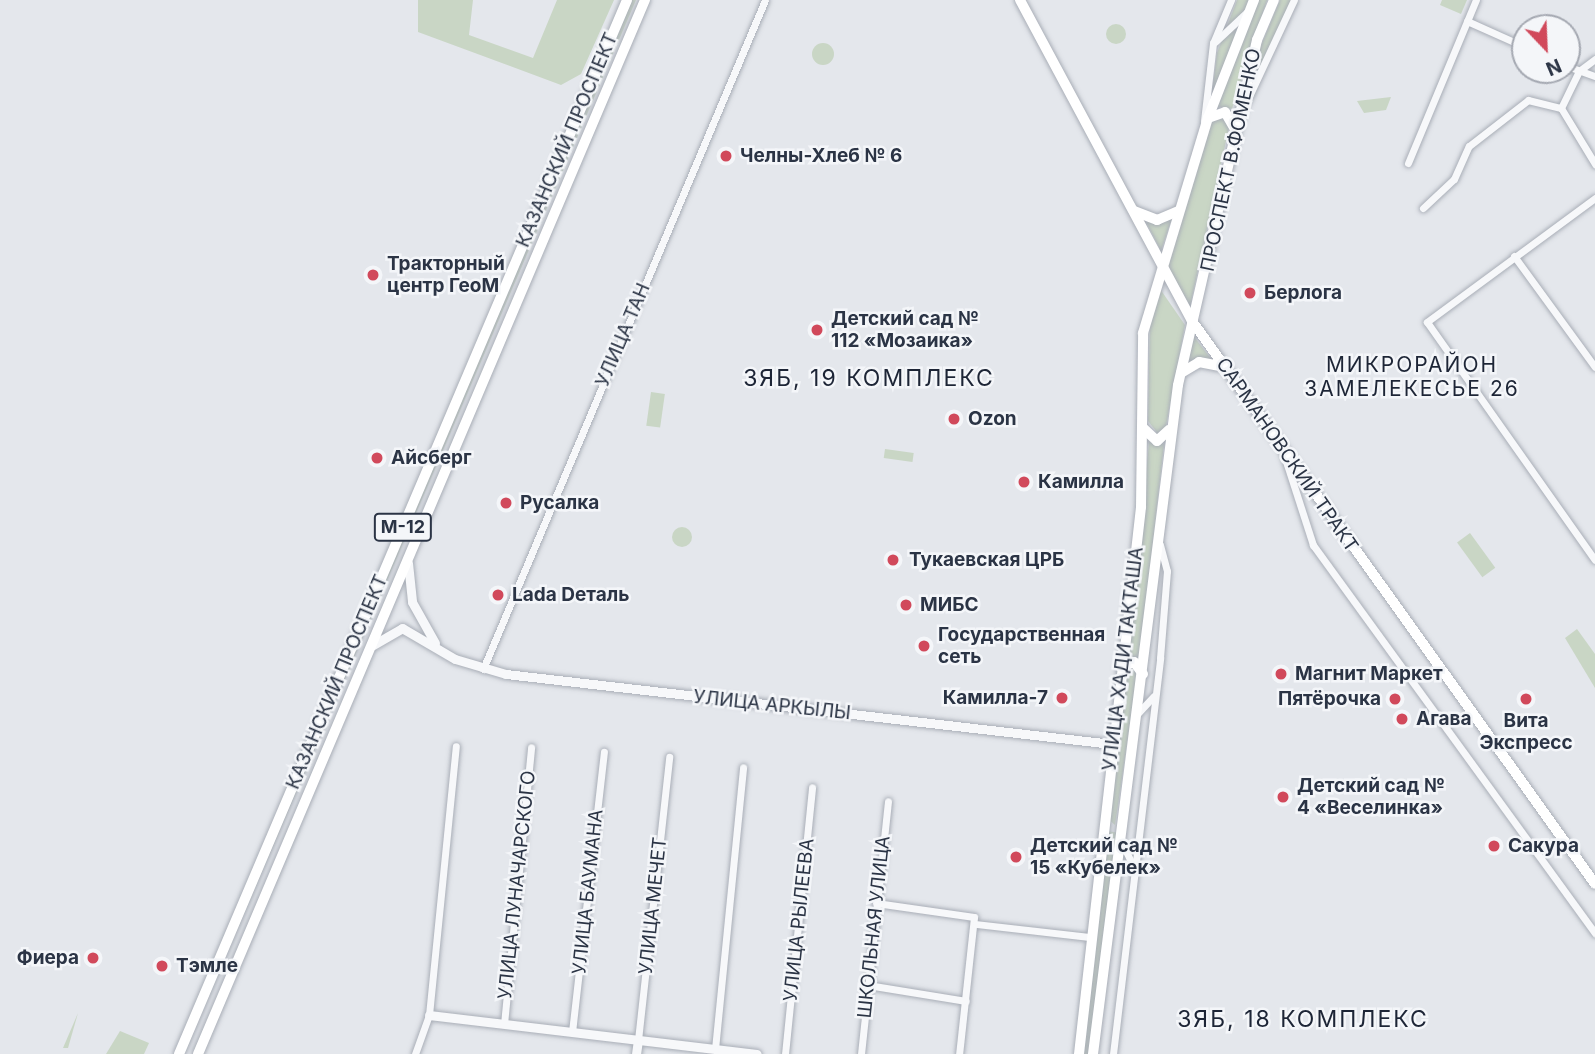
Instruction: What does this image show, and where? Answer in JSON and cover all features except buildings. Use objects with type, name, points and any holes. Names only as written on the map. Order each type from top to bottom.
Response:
[{"type":"main road","name":"КАЗАНСКИЙ ПРОСПЕКТ","points":[[179,1054],[626,0]]},
{"type":"main road","name":"КАЗАНСКИЙ ПРОСПЕКТ","points":[[198,1054],[645,0]]},
{"type":"main road","name":"САРМАНОВСКИЙ ТРАКТ","points":[[1020,0],[1159,266],[1192,321],[1595,884]]},
{"type":"main road","name":"ПРОСПЕКТ В.ФОМЕНКО","points":[[1192,321],[1217,236],[1238,117],[1274,0]]},
{"type":"main road","name":"ПРОСПЕКТ В.ФОМЕНКО","points":[[1159,266],[1208,118],[1252,5]]},
{"type":"main road","points":[[1208,118],[1225,111],[1235,129]]},
{"type":"main road","points":[[1131,209],[1157,220],[1178,211]]},
{"type":"main road","name":"УЛИЦА ХАДИ ТАКТАША","points":[[1079,1054],[1090,937],[1141,507],[1143,333],[1159,266]]},
{"type":"main road","name":"УЛИЦА ХАДИ ТАКТАША","points":[[1093,1054],[1160,542],[1171,426],[1192,321]]},
{"type":"main road","points":[[1180,374],[1199,362],[1224,367]]},
{"type":"main road","points":[[1142,425],[1157,441],[1171,426]]},
{"type":"main road","points":[[1121,667],[1134,662],[1143,674]]},
{"type":"main road","points":[[1104,822],[1113,830],[1124,824]]},
{"type":"street","name":"УЛИЦА ТАН","points":[[482,670],[765,0]]},
{"type":"street","points":[[1202,136],[1213,43],[1231,0]]},
{"type":"street","points":[[1238,117],[1294,0]]},
{"type":"street","points":[[1408,163],[1476,0]]},
{"type":"street","points":[[1213,43],[1252,5]]},
{"type":"street","points":[[1467,21],[1511,41]]},
{"type":"street","points":[[1560,108],[1572,84]]},
{"type":"street","points":[[1423,208],[1454,179],[1469,146],[1528,100],[1560,108],[1595,164]]},
{"type":"street","points":[[1595,198],[1427,322],[1595,560]]},
{"type":"street","points":[[1514,256],[1595,367]]},
{"type":"street","points":[[1282,448],[1313,545],[1593,930]]},
{"type":"street","points":[[1113,1054],[1167,571],[1160,542]]},
{"type":"street","points":[[409,554],[412,602],[438,648]]},
{"type":"street","name":"УЛИЦА АРКЫЛЫ","points":[[372,646],[402,628],[482,670],[1112,744]]},
{"type":"street","points":[[1138,713],[1155,694]]},
{"type":"street","points":[[415,1054],[429,1015],[456,746]]},
{"type":"street","name":"УЛИЦА ЛУНАЧАРСКОГО","points":[[504,1024],[531,747]]},
{"type":"street","name":"УЛИЦА БАУМАНА","points":[[572,1032],[604,752]]},
{"type":"street","name":"УЛИЦА МЕЧЕТ","points":[[636,1054],[669,757]]},
{"type":"street","points":[[715,1049],[743,768]]},
{"type":"street","name":"УЛИЦА РЫЛЕЕВА","points":[[785,1054],[812,787]]},
{"type":"street","name":"ШКОЛЬНАЯ УЛИЦА","points":[[861,1054],[888,801]]},
{"type":"street","points":[[1122,843],[1134,868]]},
{"type":"street","points":[[876,903],[975,921],[1090,937]]},
{"type":"street","points":[[959,1054],[975,921]]},
{"type":"street","points":[[868,985],[966,1000]]},
{"type":"street","points":[[429,1015],[757,1054]]},
{"type":"green space","points":[[418,0],[473,0],[469,35],[533,58],[557,0],[614,0],[581,74],[561,85],[418,32]]},
{"type":"green space","points":[[632,0],[636,0],[184,1054]]},
{"type":"green space","points":[[1237,0],[1251,0],[1212,93],[1217,53]]},
{"type":"green space","points":[[1257,0],[1267,0],[1232,109],[1216,106]]},
{"type":"green space","points":[[1280,0],[1292,0],[1250,93],[1260,48]]},
{"type":"green space","points":[[1442,0],[1467,0],[1461,14],[1440,5]]},
{"type":"green space","points":[[1116,24],[1123,27],[1126,34],[1123,41],[1116,44],[1109,41],[1106,34],[1109,27]]},
{"type":"green space","points":[[823,43],[831,46],[834,54],[831,62],[823,65],[815,62],[812,54],[815,46]]},
{"type":"green space","points":[[1391,97],[1386,110],[1364,113],[1357,101]]},
{"type":"green space","points":[[1222,114],[1229,127],[1190,307],[1166,262],[1212,117]]},
{"type":"green space","points":[[1172,218],[1161,251],[1146,222]]},
{"type":"green space","points":[[1158,286],[1185,325],[1166,426],[1159,435],[1148,421],[1150,321]]},
{"type":"green space","points":[[1192,334],[1211,359],[1187,363]]},
{"type":"green space","points":[[651,392],[665,394],[660,428],[646,426]]},
{"type":"green space","points":[[1149,442],[1164,444],[1140,658],[1129,656]]},
{"type":"green space","points":[[885,449],[914,453],[912,462],[884,458]]},
{"type":"green space","points":[[678,527],[686,527],[692,537],[686,547],[678,547],[672,541],[672,533]]},
{"type":"green space","points":[[1470,533],[1495,568],[1482,577],[1457,542]]},
{"type":"green space","points":[[1577,629],[1595,654],[1595,688],[1565,638]]},
{"type":"green space","points":[[1134,667],[1138,670],[1115,825],[1109,820],[1127,669]]},
{"type":"green space","points":[[1108,831],[1119,833],[1090,1054],[1083,1054]]},
{"type":"green space","points":[[78,1013],[68,1048],[63,1048]]},
{"type":"green space","points":[[120,1031],[149,1043],[144,1054],[106,1054]]},
{"type":"place","name":"Челны-Хлеб № 6","points":[[726,156]]},
{"type":"place","name":"Тракторный центр ГеоМ","points":[[373,275]]},
{"type":"place","name":"Берлога","points":[[1250,293]]},
{"type":"place","name":"Детский сад № 112 «Мозаика»","points":[[817,330]]},
{"type":"place","name":"Ozon","points":[[954,419]]},
{"type":"place","name":"Айсберг","points":[[377,458]]},
{"type":"place","name":"Камилла","points":[[1024,482]]},
{"type":"place","name":"Русалка","points":[[506,503]]},
{"type":"place","name":"Тукаевская ЦРБ","points":[[893,560]]},
{"type":"place","name":"Lada Dеталь","points":[[498,595]]},
{"type":"place","name":"МИБС","points":[[906,605]]},
{"type":"place","name":"Государственная сеть","points":[[924,646]]},
{"type":"place","name":"Магнит Маркет","points":[[1281,674]]},
{"type":"place","name":"Камилла-7","points":[[1062,698]]},
{"type":"place","name":"Пятёрочка","points":[[1395,699]]},
{"type":"place","name":"Вита Экспресс","points":[[1526,699]]},
{"type":"place","name":"Агава","points":[[1402,719]]},
{"type":"place","name":"Детский сад № 4 «Веселинка»","points":[[1283,797]]},
{"type":"place","name":"Сакура","points":[[1494,846]]},
{"type":"place","name":"Детский сад № 15 «Кубелек»","points":[[1016,857]]},
{"type":"place","name":"Фиера","points":[[93,958]]},
{"type":"place","name":"Тэмле","points":[[162,966]]},
{"type":"district","name":"МИКРОРАЙОН ЗАМЕЛЕКЕСЬЕ 26","points":[[1412,377]]},
{"type":"district","name":"ЗЯБ, 19 КОМПЛЕКС","points":[[869,378]]},
{"type":"district","name":"ЗЯБ, 18 КОМПЛЕКС","points":[[1303,1019]]}]
